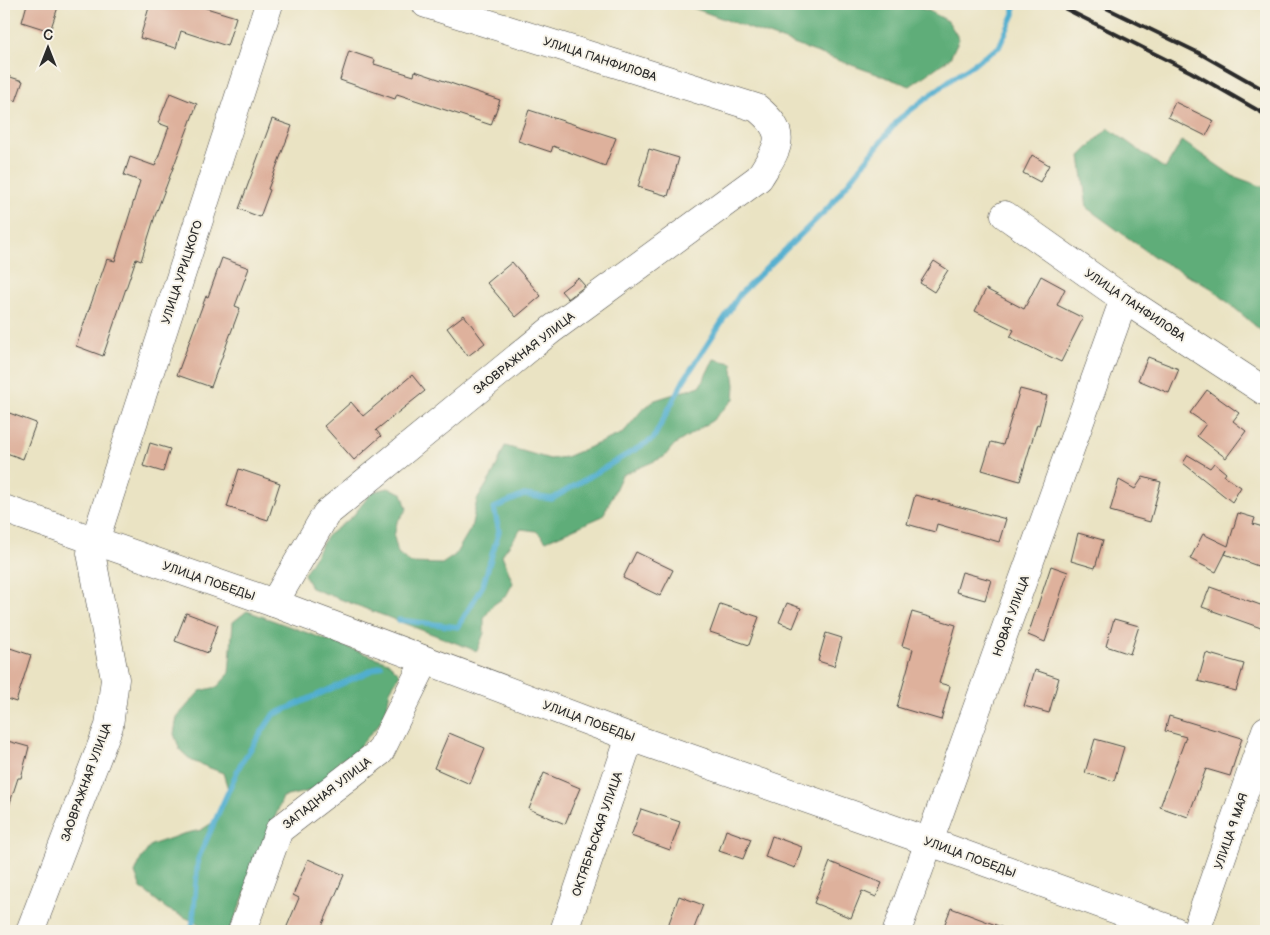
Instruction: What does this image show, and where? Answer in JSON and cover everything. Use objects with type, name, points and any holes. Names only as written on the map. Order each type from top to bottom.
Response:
[{"type":"street","name":"УЛИЦА УРИЦКОГО","points":[[95,541],[269,4]]},
{"type":"street","name":"УЛИЦА ПАНФИЛОВА","points":[[426,4],[758,108],[771,119]]},
{"type":"street","name":"ЗАОВРАЖНАЯ УЛИЦА","points":[[274,603],[326,514],[551,330],[759,178],[776,151],[778,133],[771,119]]},
{"type":"street","name":"УЛИЦА ПАНФИЛОВА","points":[[1005,215],[1124,299],[1266,392]]},
{"type":"street","name":"НОВАЯ УЛИЦА","points":[[897,931],[1124,299]]},
{"type":"street","name":"УЛИЦА ПОБЕДЫ","points":[[4,509],[274,603],[630,737],[930,842],[1175,931]]},
{"type":"street","name":"ЗАОВРАЖНАЯ УЛИЦА","points":[[30,931],[109,726],[114,679],[90,553],[95,541]]},
{"type":"street","name":"ЗАПАДНАЯ УЛИЦА","points":[[242,931],[279,830],[380,752],[425,661]]},
{"type":"street","name":"УЛИЦА 9 МАЯ","points":[[1196,931],[1266,730]]},
{"type":"street","name":"ОКТЯБРЬСКАЯ УЛИЦА","points":[[564,931],[630,737]]},
{"type":"green space","points":[[682,4],[907,4],[929,11],[948,21],[959,39],[950,58],[910,86]]},
{"type":"green space","points":[[1108,128],[1165,169],[1182,141],[1233,176],[1266,188],[1266,335],[1211,288],[1156,258],[1087,208],[1080,156]]},
{"type":"green space","points":[[714,359],[732,363],[735,385],[734,399],[713,420],[674,445],[664,457],[622,475],[603,516],[546,541],[536,531],[521,529],[502,555],[513,583],[506,596],[493,605],[484,618],[484,633],[477,651],[311,588],[304,574],[327,536],[352,517],[372,492],[388,488],[402,493],[407,509],[397,522],[394,537],[398,553],[410,563],[442,564],[455,555],[471,528],[477,500],[493,474],[505,446],[550,459],[566,457],[623,433],[642,410],[655,400],[700,386]]},
{"type":"green space","points":[[247,611],[388,662],[400,674],[390,690],[387,707],[379,724],[353,754],[339,761],[332,776],[318,789],[283,797],[230,931],[206,931],[199,924],[167,909],[141,888],[135,873],[141,859],[151,845],[201,830],[215,821],[223,807],[228,789],[223,773],[192,761],[180,750],[174,734],[177,717],[200,691],[217,687],[229,674],[233,622]]},
{"type":"building","points":[[27,4],[59,4],[50,31],[22,22]]},
{"type":"building","points":[[150,4],[193,4],[236,17],[227,46],[181,31],[176,48],[140,38]]},
{"type":"building","points":[[349,51],[375,60],[374,64],[414,76],[415,71],[500,100],[491,125],[397,94],[395,99],[340,80]]},
{"type":"building","points":[[4,75],[23,81],[16,101],[4,96]]},
{"type":"building","points":[[170,93],[197,104],[155,216],[141,261],[136,259],[103,356],[76,346],[107,259],[115,261],[140,181],[124,175],[130,157],[155,166],[169,127],[158,123]]},
{"type":"building","points":[[1175,102],[1214,121],[1206,136],[1168,117]]},
{"type":"building","points":[[529,110],[616,138],[605,166],[553,146],[551,152],[518,141]]},
{"type":"building","points":[[272,119],[292,126],[268,189],[270,190],[260,217],[239,209]]},
{"type":"building","points":[[649,149],[679,158],[668,196],[638,187]]},
{"type":"building","points":[[1032,155],[1049,165],[1040,182],[1023,173]]},
{"type":"building","points":[[222,258],[249,268],[235,306],[240,308],[211,387],[177,375]]},
{"type":"building","points":[[934,261],[948,270],[934,292],[920,283]]},
{"type":"building","points":[[512,262],[541,296],[516,317],[487,283]]},
{"type":"building","points":[[1041,276],[1065,289],[1057,305],[1083,318],[1061,362],[1010,337],[1014,330],[975,311],[986,289],[1024,309]]},
{"type":"building","points":[[578,278],[585,286],[568,299],[561,291]]},
{"type":"building","points":[[464,315],[485,343],[468,356],[447,328]]},
{"type":"building","points":[[1148,357],[1179,369],[1169,393],[1138,380]]},
{"type":"building","points":[[412,375],[425,391],[376,430],[381,436],[354,460],[324,426],[351,402],[363,416]]},
{"type":"building","points":[[1020,389],[1047,396],[1020,481],[982,470],[991,442],[1003,445]]},
{"type":"building","points":[[1207,390],[1239,413],[1233,421],[1246,431],[1226,458],[1197,436],[1206,424],[1190,413]]},
{"type":"building","points":[[4,411],[36,423],[23,459],[4,452]]},
{"type":"building","points":[[150,443],[170,449],[163,472],[143,466]]},
{"type":"building","points":[[1188,455],[1210,468],[1214,463],[1226,473],[1224,476],[1241,487],[1232,502],[1183,463]]},
{"type":"building","points":[[239,469],[280,483],[268,520],[227,507]]},
{"type":"building","points":[[1143,477],[1161,482],[1150,522],[1110,511],[1119,480],[1135,489]]},
{"type":"building","points":[[915,495],[1006,519],[999,542],[937,524],[935,532],[907,524]]},
{"type":"building","points":[[1238,513],[1255,518],[1253,524],[1266,528],[1266,569],[1225,554],[1216,572],[1190,559],[1203,534],[1228,546]]},
{"type":"building","points":[[1078,533],[1103,540],[1095,568],[1071,561]]},
{"type":"building","points":[[636,552],[673,570],[660,596],[623,578]]},
{"type":"building","points":[[1051,566],[1068,572],[1045,642],[1028,635]]},
{"type":"building","points":[[962,572],[991,580],[985,600],[956,592]]},
{"type":"building","points":[[1210,587],[1266,607],[1266,615],[1261,628],[1202,607]]},
{"type":"building","points":[[787,603],[801,608],[793,628],[779,622]]},
{"type":"building","points":[[720,604],[759,617],[749,645],[710,632]]},
{"type":"building","points":[[912,612],[956,625],[939,683],[950,686],[941,720],[897,707],[913,649],[902,646]]},
{"type":"building","points":[[186,613],[218,625],[208,653],[175,641]]},
{"type":"building","points":[[1114,619],[1139,626],[1130,654],[1106,646]]},
{"type":"building","points":[[826,633],[842,638],[834,666],[818,661]]},
{"type":"building","points":[[4,646],[31,655],[16,702],[4,698]]},
{"type":"building","points":[[1206,653],[1244,664],[1236,691],[1198,681]]},
{"type":"building","points":[[1035,670],[1059,678],[1049,713],[1024,706]]},
{"type":"building","points":[[1169,716],[1242,738],[1230,776],[1206,769],[1188,817],[1160,807],[1186,737],[1165,731]]},
{"type":"building","points":[[449,733],[485,748],[470,784],[434,768]]},
{"type":"building","points":[[1095,739],[1124,747],[1114,781],[1085,773]]},
{"type":"building","points":[[4,740],[29,747],[21,778],[18,778],[7,812],[4,812]]},
{"type":"building","points":[[544,773],[580,788],[565,824],[529,809]]},
{"type":"building","points":[[641,809],[680,822],[670,850],[631,836]]},
{"type":"building","points":[[726,830],[751,839],[743,859],[719,851]]},
{"type":"building","points":[[772,836],[802,847],[795,868],[765,857]]},
{"type":"building","points":[[308,859],[344,875],[320,931],[285,931],[299,898],[293,895]]},
{"type":"building","points":[[830,862],[882,883],[876,897],[862,891],[851,918],[814,903]]},
{"type":"building","points":[[679,896],[703,905],[693,931],[666,931]]},
{"type":"building","points":[[951,908],[1009,930],[942,931]]},
{"type":"waterway","points":[[399,620],[458,627],[483,585],[499,531],[494,508],[524,495],[552,499],[653,439],[684,380],[740,294],[828,208],[899,119],[954,77],[999,47],[1014,14],[1014,4]]},
{"type":"waterway","points":[[192,931],[198,859],[240,765],[273,715],[381,666]]},
{"type":"railway","points":[[1056,4],[1191,72],[1266,115]]},
{"type":"railway","points":[[1098,4],[1199,53],[1266,91]]}]
